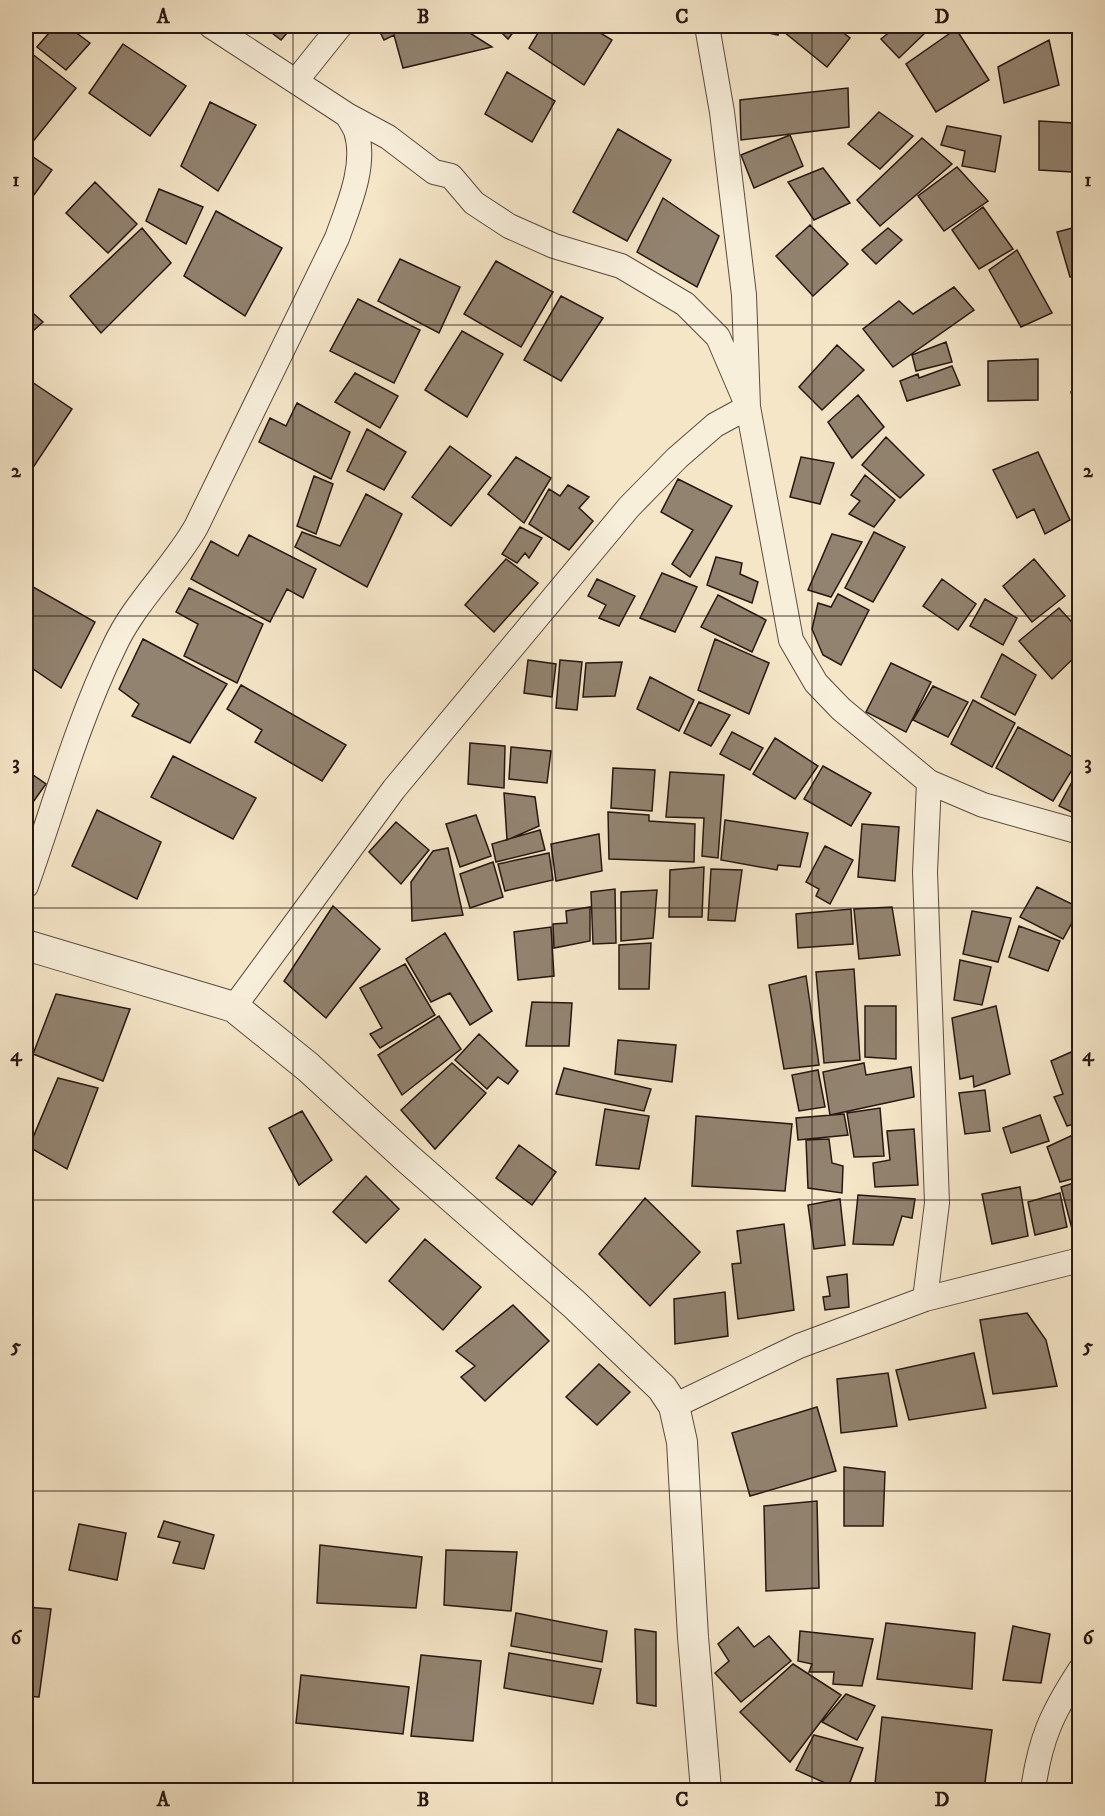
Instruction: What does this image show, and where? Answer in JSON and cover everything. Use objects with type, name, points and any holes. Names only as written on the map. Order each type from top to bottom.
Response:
[{"type":"street","points":[[211,26],[346,115],[388,137],[434,172],[451,176],[474,203],[509,226],[554,246],[621,266],[685,304],[718,337],[748,407]]},
{"type":"street","points":[[296,81],[340,26]]},
{"type":"street","points":[[707,26],[722,112],[744,294],[748,407],[791,640],[816,683],[841,709],[929,782],[983,805],[1080,832]]},
{"type":"street","points":[[26,886],[85,719],[114,646],[131,618],[180,554],[196,527],[338,238],[352,196],[359,157],[356,131],[346,115]]},
{"type":"street","points":[[234,1007],[394,789],[628,507],[677,458],[715,425],[748,407]]},
{"type":"street","points":[[925,1299],[937,1203],[925,872],[929,782]]},
{"type":"street","points":[[26,945],[234,1007],[308,1067],[407,1158],[649,1372],[674,1406],[682,1442],[693,1637],[706,1791]]},
{"type":"street","points":[[674,1406],[799,1346],[925,1299],[1080,1260]]},
{"type":"street","points":[[1033,1791],[1039,1749],[1059,1702],[1080,1670]]},
{"type":"building","points":[[55,26],[67,26],[90,43],[66,70],[37,47]]},
{"type":"building","points":[[263,26],[293,26],[281,40]]},
{"type":"building","points":[[377,26],[459,26],[492,47],[403,68],[394,35],[384,40]]},
{"type":"building","points":[[495,26],[518,26],[508,39]]},
{"type":"building","points":[[542,26],[589,26],[612,40],[584,85],[529,48]]},
{"type":"building","points":[[738,26],[780,26],[778,35]]},
{"type":"building","points":[[790,26],[834,26],[850,38],[827,67],[784,32]]},
{"type":"building","points":[[897,26],[922,26],[927,31],[899,58],[881,39]]},
{"type":"building","points":[[956,29],[989,80],[936,112],[906,64]]},
{"type":"building","points":[[1049,40],[1059,85],[1004,103],[998,67]]},
{"type":"building","points":[[123,44],[186,86],[150,136],[89,93]]},
{"type":"building","points":[[31,53],[76,88],[31,144],[26,139],[26,59]]},
{"type":"building","points":[[507,72],[555,101],[532,142],[485,114]]},
{"type":"building","points":[[848,88],[849,127],[741,140],[740,100]]},
{"type":"building","points":[[210,102],[256,125],[218,191],[181,166]]},
{"type":"building","points":[[879,112],[913,136],[880,169],[848,144]]},
{"type":"building","points":[[1039,121],[1073,123],[1072,172],[1039,170]]},
{"type":"building","points":[[947,126],[1001,136],[995,172],[962,166],[965,151],[941,145]]},
{"type":"building","points":[[618,129],[671,160],[627,241],[573,212]]},
{"type":"building","points":[[790,135],[803,166],[754,188],[741,155]]},
{"type":"building","points":[[922,138],[952,164],[880,226],[857,200]]},
{"type":"building","points":[[26,152],[52,170],[26,206]]},
{"type":"building","points":[[957,167],[988,201],[944,231],[918,196]]},
{"type":"building","points":[[823,168],[850,203],[814,220],[788,182]]},
{"type":"building","points":[[95,182],[137,224],[108,253],[66,213]]},
{"type":"building","points":[[159,189],[203,207],[186,244],[146,221]]},
{"type":"building","points":[[663,198],[719,236],[697,287],[637,252]]},
{"type":"building","points":[[983,207],[1013,249],[979,269],[952,230]]},
{"type":"building","points":[[216,211],[282,248],[245,316],[184,276]]},
{"type":"building","points":[[810,225],[848,264],[813,296],[776,256]]},
{"type":"building","points":[[1080,226],[1080,276],[1070,277],[1057,232]]},
{"type":"building","points":[[142,228],[171,263],[101,333],[70,296]]},
{"type":"building","points":[[888,228],[902,240],[876,264],[862,250]]},
{"type":"building","points":[[1017,250],[1052,313],[1021,327],[989,270]]},
{"type":"building","points":[[400,259],[460,287],[439,333],[378,301]]},
{"type":"building","points":[[496,261],[553,292],[521,347],[464,314]]},
{"type":"building","points":[[954,287],[974,310],[893,367],[863,329],[899,301],[913,314]]},
{"type":"building","points":[[561,296],[603,318],[561,381],[524,360]]},
{"type":"building","points":[[358,299],[420,330],[394,383],[330,351]]},
{"type":"building","points":[[26,307],[43,322],[26,337]]},
{"type":"building","points":[[462,331],[503,354],[467,417],[425,390]]},
{"type":"building","points":[[946,342],[952,362],[916,371],[912,355]]},
{"type":"building","points":[[837,345],[864,370],[822,410],[799,387]]},
{"type":"building","points":[[1038,359],[1038,400],[988,401],[988,361]]},
{"type":"building","points":[[952,366],[960,385],[907,401],[900,381],[918,374],[919,378]]},
{"type":"building","points":[[355,373],[398,396],[380,428],[335,402]]},
{"type":"building","points":[[29,380],[72,409],[26,478],[26,386]]},
{"type":"building","points":[[1080,390],[1080,420],[1079,420],[1071,392]]},
{"type":"building","points":[[858,395],[884,427],[852,458],[828,422]]},
{"type":"building","points":[[297,403],[350,432],[331,479],[259,442],[270,418],[286,426]]},
{"type":"building","points":[[367,429],[406,452],[384,490],[347,471]]},
{"type":"building","points":[[886,437],[924,475],[900,498],[862,465]]},
{"type":"building","points":[[450,446],[491,476],[451,526],[412,497]]},
{"type":"building","points":[[1038,452],[1070,520],[1045,534],[1034,509],[1017,518],[993,470]]},
{"type":"building","points":[[516,457],[551,478],[524,523],[488,494]]},
{"type":"building","points":[[801,457],[834,463],[820,504],[790,497]]},
{"type":"building","points":[[865,475],[895,500],[874,527],[849,514],[860,501],[851,495]]},
{"type":"building","points":[[314,476],[333,484],[316,534],[297,526]]},
{"type":"building","points":[[678,479],[732,506],[690,577],[672,564],[693,530],[661,512]]},
{"type":"building","points":[[568,485],[589,497],[579,508],[593,521],[569,550],[529,524],[549,489],[560,496]]},
{"type":"building","points":[[366,494],[402,514],[367,587],[295,547],[302,532],[340,546]]},
{"type":"building","points":[[520,527],[542,538],[529,558],[525,553],[517,563],[502,554]]},
{"type":"building","points":[[874,532],[905,547],[873,602],[845,588]]},
{"type":"building","points":[[832,534],[862,542],[831,597],[808,590]]},
{"type":"building","points":[[249,535],[316,569],[303,598],[287,589],[270,622],[191,579],[211,541],[238,556]]},
{"type":"building","points":[[716,557],[742,563],[740,574],[758,582],[752,603],[707,585]]},
{"type":"building","points":[[506,559],[538,583],[494,632],[465,605]]},
{"type":"building","points":[[1034,559],[1065,596],[1032,622],[1003,586]]},
{"type":"building","points":[[662,573],[697,587],[675,632],[640,618]]},
{"type":"building","points":[[597,579],[635,596],[619,626],[599,618],[606,605],[588,596]]},
{"type":"building","points":[[942,579],[976,604],[958,630],[923,606]]},
{"type":"building","points":[[26,583],[95,622],[61,688],[26,664]]},
{"type":"building","points":[[189,588],[263,624],[237,683],[184,656],[198,624],[176,612]]},
{"type":"building","points":[[838,594],[869,610],[841,665],[823,655],[812,629],[818,603],[831,607]]},
{"type":"building","points":[[718,595],[766,620],[752,652],[701,627]]},
{"type":"building","points":[[985,599],[1017,618],[1003,645],[970,626]]},
{"type":"building","points":[[1059,608],[1080,631],[1080,652],[1052,679],[1019,641]]},
{"type":"building","points":[[143,639],[227,684],[190,743],[132,716],[139,704],[119,689]]},
{"type":"building","points":[[715,639],[769,663],[749,714],[698,690]]},
{"type":"building","points":[[1002,654],[1036,675],[1015,715],[981,697]]},
{"type":"building","points":[[528,660],[556,664],[552,697],[524,693]]},
{"type":"building","points":[[560,660],[582,662],[577,710],[556,708]]},
{"type":"building","points":[[622,662],[615,696],[583,697],[586,663]]},
{"type":"building","points":[[891,663],[931,682],[906,732],[866,712]]},
{"type":"building","points":[[650,677],[694,700],[679,731],[637,709]]},
{"type":"building","points":[[241,685],[346,745],[322,781],[255,742],[262,730],[227,709]]},
{"type":"building","points":[[933,686],[968,702],[948,737],[913,720]]},
{"type":"building","points":[[973,700],[1015,723],[992,767],[951,744]]},
{"type":"building","points":[[699,702],[730,715],[711,746],[684,733]]},
{"type":"building","points":[[1018,727],[1078,760],[1053,801],[996,768]]},
{"type":"building","points":[[732,732],[763,748],[750,770],[720,754]]},
{"type":"building","points":[[775,738],[818,766],[795,799],[753,774]]},
{"type":"building","points":[[470,743],[505,746],[504,788],[468,784]]},
{"type":"building","points":[[511,747],[551,751],[547,783],[509,779]]},
{"type":"building","points":[[173,756],[256,798],[233,839],[151,797]]},
{"type":"building","points":[[823,766],[871,793],[851,826],[804,799]]},
{"type":"building","points":[[1080,767],[1080,816],[1059,806]]},
{"type":"building","points":[[613,768],[655,770],[652,811],[611,808]]},
{"type":"building","points":[[26,770],[46,784],[26,812]]},
{"type":"building","points":[[670,772],[724,775],[718,858],[702,856],[704,818],[666,817]]},
{"type":"building","points":[[504,793],[535,797],[539,826],[507,840]]},
{"type":"building","points":[[97,810],[161,842],[137,899],[72,866]]},
{"type":"building","points":[[608,812],[649,815],[649,821],[695,824],[694,862],[609,859]]},
{"type":"building","points":[[476,815],[491,856],[460,867],[446,824]]},
{"type":"building","points":[[725,820],[808,833],[800,867],[778,865],[777,870],[721,860]]},
{"type":"building","points":[[396,822],[429,850],[401,884],[369,852]]},
{"type":"building","points":[[862,824],[899,827],[895,881],[858,877]]},
{"type":"building","points":[[540,830],[545,850],[496,862],[492,844]]},
{"type":"building","points":[[599,834],[602,871],[556,881],[551,844]]},
{"type":"building","points":[[825,846],[853,860],[830,904],[816,896],[819,889],[806,882]]},
{"type":"building","points":[[448,848],[463,915],[412,921],[411,882],[433,851]]},
{"type":"building","points":[[549,853],[553,880],[505,891],[498,864]]},
{"type":"building","points":[[493,862],[503,897],[470,908],[460,874]]},
{"type":"building","points":[[704,867],[702,917],[669,917],[670,870]]},
{"type":"building","points":[[711,869],[742,870],[735,921],[708,920]]},
{"type":"building","points":[[1037,887],[1080,908],[1063,939],[1020,917]]},
{"type":"building","points":[[615,889],[616,943],[593,944],[591,892]]},
{"type":"building","points":[[657,890],[653,938],[621,941],[621,892]]},
{"type":"building","points":[[333,906],[380,949],[326,1018],[284,981]]},
{"type":"building","points":[[590,907],[590,941],[554,948],[553,924],[567,923],[566,911]]},
{"type":"building","points":[[892,907],[900,955],[859,959],[854,909]]},
{"type":"building","points":[[851,909],[853,944],[798,948],[796,914]]},
{"type":"building","points":[[972,911],[1011,918],[998,962],[963,954]]},
{"type":"building","points":[[1019,926],[1060,941],[1048,971],[1009,957]]},
{"type":"building","points":[[551,927],[554,976],[518,980],[514,932]]},
{"type":"building","points":[[445,933],[492,1011],[470,1025],[450,993],[431,1002],[406,959]]},
{"type":"building","points":[[651,943],[649,989],[619,989],[619,945]]},
{"type":"building","points":[[960,960],[991,967],[982,1005],[954,1000]]},
{"type":"building","points":[[405,964],[435,1015],[380,1048],[370,1034],[382,1028],[360,988]]},
{"type":"building","points":[[854,969],[860,1060],[824,1063],[816,972]]},
{"type":"building","points":[[806,976],[819,1065],[784,1069],[769,985]]},
{"type":"building","points":[[56,994],[130,1009],[103,1081],[33,1054]]},
{"type":"building","points":[[532,1002],[572,1003],[569,1046],[526,1046]]},
{"type":"building","points":[[865,1006],[896,1006],[896,1059],[865,1057]]},
{"type":"building","points":[[996,1006],[1010,1074],[974,1087],[973,1076],[960,1079],[952,1018]]},
{"type":"building","points":[[439,1016],[461,1049],[402,1095],[378,1055]]},
{"type":"building","points":[[479,1034],[518,1071],[508,1084],[498,1077],[487,1089],[455,1060]]},
{"type":"building","points":[[618,1040],[676,1045],[672,1082],[615,1074]]},
{"type":"building","points":[[1078,1049],[1080,1122],[1067,1126],[1054,1097],[1063,1094],[1051,1061]]},
{"type":"building","points":[[452,1063],[486,1093],[435,1149],[401,1110]]},
{"type":"building","points":[[864,1063],[866,1075],[911,1067],[914,1097],[830,1115],[823,1072]]},
{"type":"building","points":[[564,1068],[651,1089],[644,1111],[556,1094]]},
{"type":"building","points":[[818,1070],[825,1107],[799,1111],[792,1075]]},
{"type":"building","points":[[58,1078],[98,1088],[67,1169],[29,1147]]},
{"type":"building","points":[[985,1090],[990,1131],[965,1134],[959,1093]]},
{"type":"building","points":[[880,1108],[884,1156],[854,1157],[847,1113]]},
{"type":"building","points":[[605,1109],[649,1116],[639,1169],[596,1165]]},
{"type":"building","points":[[302,1111],[332,1160],[299,1185],[269,1128]]},
{"type":"building","points":[[844,1114],[848,1135],[798,1140],[796,1118]]},
{"type":"building","points":[[1040,1115],[1049,1141],[1011,1153],[1003,1128]]},
{"type":"building","points":[[696,1116],[792,1124],[785,1191],[692,1186]]},
{"type":"building","points":[[914,1129],[918,1185],[875,1187],[873,1163],[890,1160],[887,1131]]},
{"type":"building","points":[[1075,1134],[1080,1146],[1080,1177],[1060,1182],[1047,1147]]},
{"type":"building","points":[[829,1139],[832,1163],[843,1166],[842,1193],[808,1188],[806,1140]]},
{"type":"building","points":[[519,1145],[556,1172],[532,1205],[496,1178]]},
{"type":"building","points":[[366,1176],[399,1209],[366,1243],[333,1212]]},
{"type":"building","points":[[1080,1181],[1080,1228],[1072,1229],[1061,1187]]},
{"type":"building","points":[[1020,1187],[1028,1236],[992,1244],[982,1194]]},
{"type":"building","points":[[1060,1193],[1067,1227],[1035,1235],[1028,1202]]},
{"type":"building","points":[[858,1195],[915,1199],[912,1218],[902,1216],[893,1245],[853,1244]]},
{"type":"building","points":[[645,1198],[700,1252],[650,1306],[599,1254]]},
{"type":"building","points":[[840,1199],[845,1245],[814,1249],[808,1205]]},
{"type":"building","points":[[784,1224],[794,1310],[738,1319],[732,1264],[741,1263],[737,1231]]},
{"type":"building","points":[[425,1239],[481,1287],[443,1330],[389,1281]]},
{"type":"building","points":[[847,1274],[849,1307],[825,1310],[823,1297],[830,1296],[827,1277]]},
{"type":"building","points":[[725,1292],[728,1336],[675,1344],[674,1299]]},
{"type":"building","points":[[513,1305],[549,1341],[485,1401],[461,1377],[475,1366],[456,1351]]},
{"type":"building","points":[[1027,1313],[1046,1340],[1057,1386],[993,1394],[980,1320]]},
{"type":"building","points":[[974,1353],[986,1408],[909,1420],[896,1370]]},
{"type":"building","points":[[599,1364],[630,1392],[597,1425],[566,1397]]},
{"type":"building","points":[[888,1373],[897,1426],[841,1433],[837,1379]]},
{"type":"building","points":[[817,1407],[836,1471],[750,1496],[732,1433]]},
{"type":"building","points":[[844,1467],[885,1472],[883,1526],[844,1526]]},
{"type":"building","points":[[817,1501],[819,1588],[766,1591],[764,1506]]},
{"type":"building","points":[[164,1521],[214,1535],[204,1569],[173,1563],[180,1542],[158,1537]]},
{"type":"building","points":[[79,1524],[126,1533],[117,1580],[69,1570]]},
{"type":"building","points":[[320,1545],[422,1557],[416,1608],[317,1603]]},
{"type":"building","points":[[446,1550],[517,1552],[511,1611],[444,1605]]},
{"type":"building","points":[[26,1607],[51,1609],[39,1697],[26,1696]]},
{"type":"building","points":[[516,1613],[607,1631],[602,1662],[511,1646]]},
{"type":"building","points":[[886,1623],[975,1633],[972,1689],[877,1679]]},
{"type":"building","points":[[1013,1626],[1050,1634],[1041,1683],[1003,1680]]},
{"type":"building","points":[[738,1627],[754,1647],[769,1636],[791,1661],[741,1702],[715,1673],[729,1661],[718,1644]]},
{"type":"building","points":[[635,1629],[656,1632],[656,1706],[637,1703]]},
{"type":"building","points":[[800,1631],[873,1639],[862,1686],[833,1684],[834,1672],[809,1672],[812,1664],[798,1661]]},
{"type":"building","points":[[509,1653],[601,1669],[593,1704],[504,1688]]},
{"type":"building","points":[[421,1655],[481,1661],[473,1741],[411,1736]]},
{"type":"building","points":[[793,1664],[841,1695],[790,1762],[740,1712]]},
{"type":"building","points":[[301,1675],[409,1687],[403,1734],[296,1723]]},
{"type":"building","points":[[846,1694],[875,1706],[857,1740],[822,1722]]},
{"type":"building","points":[[882,1717],[992,1730],[984,1790],[940,1790],[875,1784]]},
{"type":"building","points":[[814,1735],[863,1748],[847,1790],[841,1790],[796,1770]]},
{"type":"building","points":[[1080,1749],[1080,1790],[1073,1790]]}]
